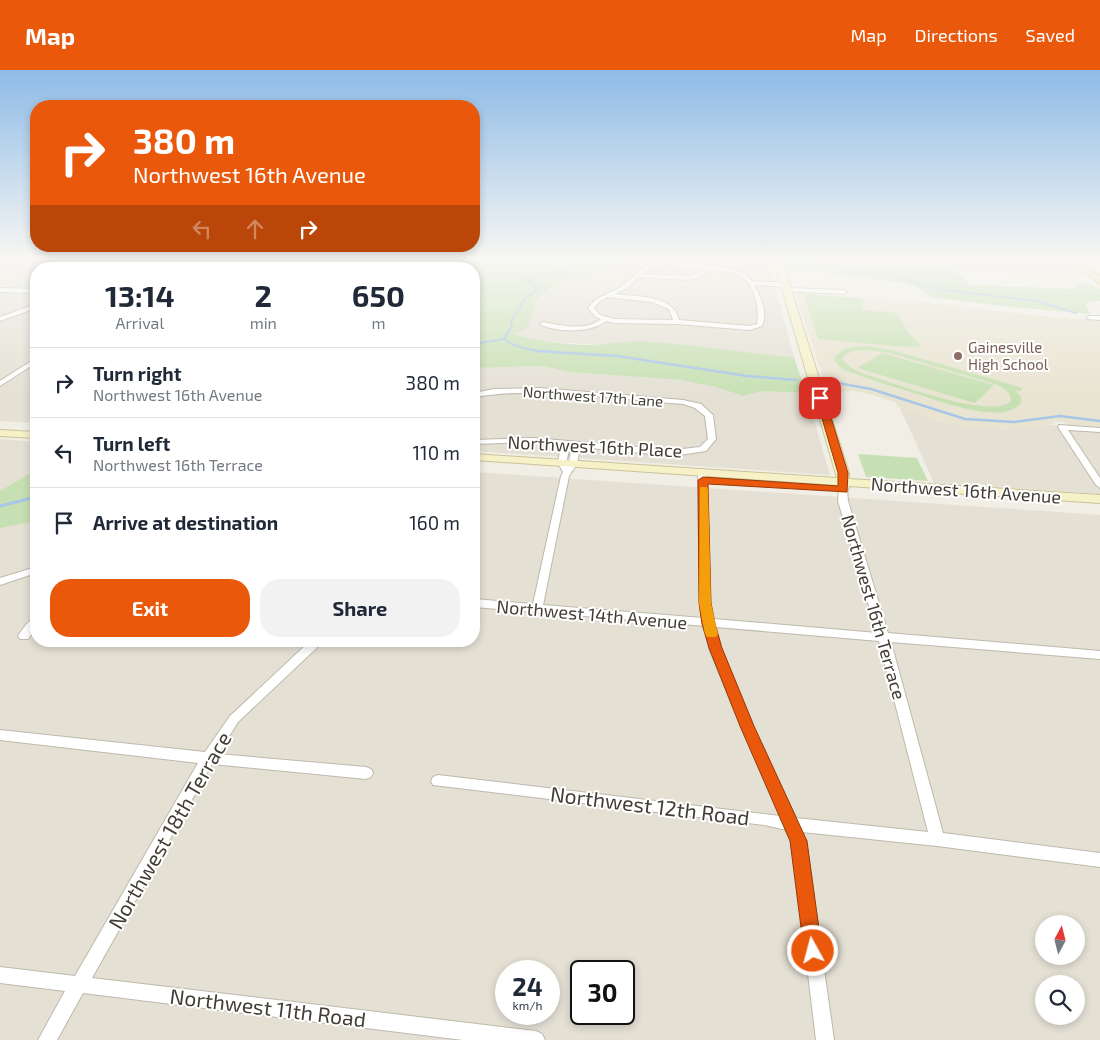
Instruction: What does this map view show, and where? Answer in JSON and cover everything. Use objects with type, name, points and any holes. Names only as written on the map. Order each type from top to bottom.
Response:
[{"type":"main road","name":"Northwest 16th Terrace","points":[[792,306],[843,473],[843,486]]},
{"type":"main road","points":[[0,426],[30,428]]},
{"type":"main road","points":[[0,433],[30,435]]},
{"type":"main road","name":"Northwest 16th Avenue","points":[[480,458],[567,466],[843,486],[1010,497],[1100,499]]},
{"type":"main road","name":"Northwest 16th Avenue","points":[[480,465],[567,466]]},
{"type":"main road","name":"Northwest 16th Avenue","points":[[1010,497],[1100,507]]},
{"type":"street","points":[[592,306],[591,308],[598,316],[622,322],[676,322],[757,327],[760,324],[762,315],[759,306]]},
{"type":"street","points":[[667,306],[675,313],[676,322]]},
{"type":"street","points":[[0,319],[30,308]]},
{"type":"street","points":[[1089,318],[1100,318]]},
{"type":"street","points":[[543,324],[592,327],[600,324],[604,319]]},
{"type":"street","points":[[0,384],[30,364]]},
{"type":"street","name":"Northwest 17th Lane","points":[[480,394],[494,391],[516,390],[683,402],[698,406],[710,415],[712,439]]},
{"type":"street","points":[[1100,430],[1062,428],[1100,485]]},
{"type":"street","name":"Northwest 16th Place","points":[[480,442],[533,440],[673,453],[703,449],[712,439]]},
{"type":"street","points":[[566,442],[567,466]]},
{"type":"street","points":[[537,609],[567,466],[577,443]]},
{"type":"street","points":[[702,476],[705,603],[709,624],[722,666],[798,841],[825,1040]]},
{"type":"street","name":"Northwest 16th Terrace","points":[[843,486],[843,501],[884,636],[937,838]]},
{"type":"street","points":[[0,582],[30,572]]},
{"type":"street","name":"Northwest 14th Avenue","points":[[480,604],[1100,655]]},
{"type":"street","points":[[24,636],[30,629]]},
{"type":"street","name":"Northwest 18th Terrace","points":[[47,1040],[208,758],[234,719],[271,682],[311,647]]},
{"type":"street","points":[[0,735],[366,773]]},
{"type":"street","name":"Northwest 12th Road","points":[[438,781],[764,819],[790,824],[937,838],[1100,860]]},
{"type":"street","name":"Northwest 11th Road","points":[[0,975],[536,1040]]},
{"type":"shaded area","points":[[0,306],[30,306],[30,423],[0,421]]},
{"type":"shaded area","points":[[531,306],[781,306],[794,357],[664,343],[630,341],[603,345],[537,341],[513,334],[528,327]]},
{"type":"shaded area","name":"Gainesville High School","points":[[799,306],[960,306],[1061,318],[1100,320],[1100,428],[1067,426],[1064,422],[1053,421],[1055,424],[1050,424],[1050,426],[1032,428],[974,429],[924,417],[900,408],[895,402],[873,395],[855,391],[828,392]]},
{"type":"shaded area","points":[[544,366],[570,372],[680,380],[716,387],[743,396],[762,391],[806,393],[830,475],[480,451],[480,368]]},
{"type":"shaded area","points":[[900,408],[938,421],[1004,429],[1051,425],[1100,428],[1100,494],[934,483]]},
{"type":"shaded area","points":[[0,439],[30,442],[30,647],[480,647],[480,472],[1100,515],[1100,1040],[0,1040]]},
{"type":"green space","points":[[480,306],[535,306],[528,327],[514,334],[547,341],[594,345],[638,341],[794,357],[806,393],[762,391],[743,396],[716,387],[680,380],[570,372],[544,366],[480,368]]},
{"type":"green space","points":[[808,306],[862,306],[861,310],[897,313],[908,332],[921,346],[904,347],[818,339]]},
{"type":"green space","points":[[1004,306],[1086,306],[1091,314]]},
{"type":"green space","points":[[867,346],[892,350],[1023,388],[1020,391],[1015,390],[1021,397],[1021,403],[1012,410],[984,412],[951,405],[874,381],[842,369],[835,361],[835,356],[846,348]],"holes":[[[864,350],[889,353],[995,384],[1007,391],[1011,401],[1000,406],[983,406],[939,398],[862,373],[850,367],[843,357],[852,351]]]},
{"type":"green space","points":[[882,353],[994,385],[975,403],[857,368]]},
{"type":"green space","points":[[858,454],[917,458],[928,481],[866,477]]},
{"type":"green space","points":[[30,474],[30,522],[0,528],[0,491]]},
{"type":"waterway","points":[[504,339],[512,326],[511,321],[520,306]]},
{"type":"waterway","points":[[1054,306],[1076,313]]},
{"type":"waterway","points":[[480,343],[504,339]]},
{"type":"waterway","points":[[504,339],[522,348],[556,352]]},
{"type":"waterway","points":[[536,351],[617,356],[747,376],[796,380]]},
{"type":"waterway","points":[[827,381],[871,389],[965,419],[1014,422],[1060,416],[1100,421]]},
{"type":"waterway","points":[[0,506],[30,498]]},
{"type":"slow traffic","points":[[703,490],[705,603],[711,634]]},
{"type":"place","name":"Gainesville High School","points":[[958,356]]},
{"type":"route","points":[[813,951],[798,841],[715,648],[709,624],[705,603],[703,480],[843,490],[843,473],[820,398]]}]
